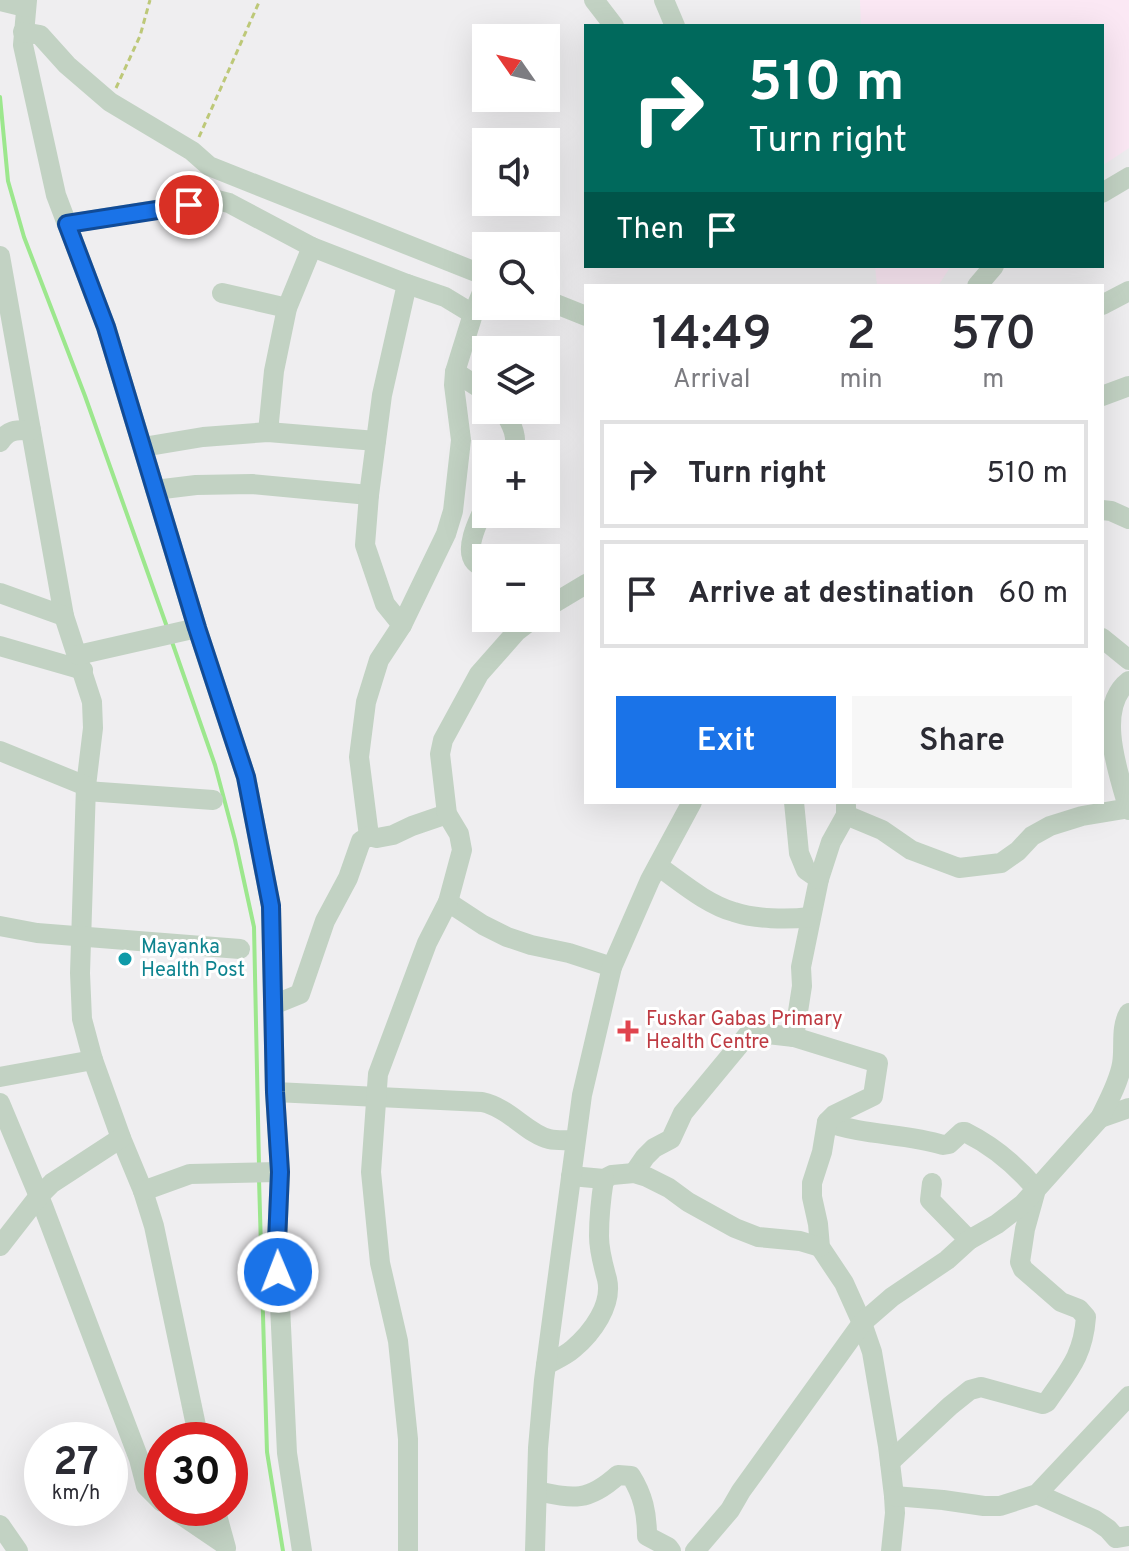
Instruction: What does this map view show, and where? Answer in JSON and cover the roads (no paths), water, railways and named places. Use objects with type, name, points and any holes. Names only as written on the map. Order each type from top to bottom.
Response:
[{"type":"street","points":[[594,0],[612,24]]},
{"type":"street","points":[[664,0],[674,24]]},
{"type":"street","points":[[14,2],[23,32],[23,45],[56,195],[106,327],[143,447],[192,630],[246,777],[271,906],[275,1092],[267,1173],[277,1242],[287,1453],[302,1551]]},
{"type":"street","points":[[23,32],[40,35],[67,65],[110,102],[192,151],[209,166],[472,270]]},
{"type":"street","points":[[1104,192],[1129,177]]},
{"type":"street","points":[[67,224],[217,200],[229,203],[312,247],[445,297],[472,313]]},
{"type":"street","points":[[268,432],[274,371],[287,308],[312,247]]},
{"type":"street","points":[[0,256],[64,616],[92,702],[80,973],[82,1019],[93,1060],[154,1226],[195,1422]]},
{"type":"street","points":[[979,284],[992,268]]},
{"type":"street","points":[[402,625],[385,604],[365,545],[382,395],[407,284]]},
{"type":"street","points":[[1104,304],[1129,291]]},
{"type":"street","points":[[222,293],[287,308]]},
{"type":"street","points":[[560,306],[584,315]]},
{"type":"street","points":[[369,836],[359,757],[366,702],[379,660],[402,625],[446,534],[453,511],[461,440],[455,372],[472,317]]},
{"type":"street","points":[[455,372],[472,383]]},
{"type":"street","points":[[1104,395],[1129,386]]},
{"type":"street","points":[[0,442],[5,434],[15,430],[31,430]]},
{"type":"street","points":[[143,447],[203,437],[268,432],[376,441]]},
{"type":"street","points":[[155,490],[196,485],[252,484],[369,495]]},
{"type":"street","points":[[1104,510],[1129,519]]},
{"type":"street","points":[[472,559],[472,538],[476,528]]},
{"type":"street","points":[[560,599],[584,585]]},
{"type":"street","points":[[0,593],[64,616]]},
{"type":"street","points":[[0,646],[80,662],[192,630]]},
{"type":"street","points":[[408,1551],[408,1439],[398,1341],[380,1263],[371,1172],[375,1097],[378,1074],[421,958],[448,902],[462,850],[459,834],[447,814],[440,754],[443,740],[479,674],[516,632]]},
{"type":"street","points":[[1104,640],[1129,660]]},
{"type":"street","points":[[794,1037],[810,917],[831,842],[846,809],[911,850],[959,868],[1001,863],[1032,836],[1050,826],[1082,816],[1129,809],[1111,741],[1115,701],[1129,681]]},
{"type":"street","points":[[0,751],[86,788],[213,800]]},
{"type":"street","points":[[535,1551],[538,1448],[546,1365],[582,1095],[612,967],[658,866],[691,804]]},
{"type":"street","points":[[794,804],[799,853],[806,870],[819,879]]},
{"type":"street","points":[[273,1005],[300,994],[325,921],[348,878],[359,843],[369,836],[393,835],[447,814]]},
{"type":"street","points":[[658,866],[700,895],[734,913],[771,918],[810,917]]},
{"type":"street","points":[[448,902],[507,937],[612,967]]},
{"type":"street","points":[[0,926],[37,933],[240,949]]},
{"type":"street","points":[[695,1551],[730,1510],[862,1323],[969,1240],[1023,1204],[1100,1118],[1122,1065],[1124,1021],[1129,1013]]},
{"type":"street","points":[[634,1173],[654,1148],[671,1139],[683,1113],[750,1032],[794,1037],[878,1063],[873,1096],[834,1115],[827,1122],[812,1183],[812,1197],[820,1247],[844,1283],[872,1352],[894,1496],[891,1551]]},
{"type":"street","points":[[0,1077],[93,1060]]},
{"type":"street","points":[[275,1092],[482,1102],[509,1113],[540,1136],[551,1140],[575,1140]]},
{"type":"street","points":[[0,1103],[39,1196],[144,1478]]},
{"type":"street","points":[[1100,1118],[1129,1108]]},
{"type":"street","points":[[827,1122],[844,1128],[943,1145],[965,1132],[1002,1155],[1036,1189]]},
{"type":"street","points":[[0,1246],[39,1196],[75,1167],[121,1138]]},
{"type":"street","points":[[143,1191],[190,1174],[267,1173]]},
{"type":"street","points":[[571,1176],[604,1179],[634,1173],[669,1188],[735,1228],[758,1237],[800,1241],[820,1247]]},
{"type":"street","points":[[546,1365],[572,1350],[602,1313],[607,1296],[599,1234],[604,1179]]},
{"type":"street","points":[[932,1183],[930,1200],[969,1240]]},
{"type":"street","points":[[890,1462],[970,1390],[981,1387],[1043,1404],[1074,1364],[1082,1347],[1086,1317],[1079,1309],[1061,1302],[1044,1289],[1023,1269],[1020,1262],[1036,1189]]},
{"type":"street","points":[[894,1496],[1000,1506],[1037,1494],[1129,1396]]},
{"type":"street","points":[[537,1491],[564,1497],[586,1496],[604,1488],[618,1475],[631,1476],[640,1489],[645,1505],[647,1536],[671,1551]]},
{"type":"street","points":[[1037,1494],[1095,1520],[1108,1529],[1116,1541]]},
{"type":"street","points":[[0,1525],[18,1551]]},
{"type":"street","points":[[196,1526],[226,1548]]},
{"type":"street","points":[[220,1526],[226,1548]]},
{"type":"waterway","points":[[0,97],[8,181],[24,237],[85,396],[167,627]]},
{"type":"waterway","points":[[171,639],[215,765],[254,927],[259,1166]]},
{"type":"waterway","points":[[259,1179],[267,1452],[283,1551]]},
{"type":"place","name":"Mayanka Health Post","points":[[125,959]]},
{"type":"place","name":"Fuskar Gabas Primary Health Centre","points":[[628,1031]]}]
